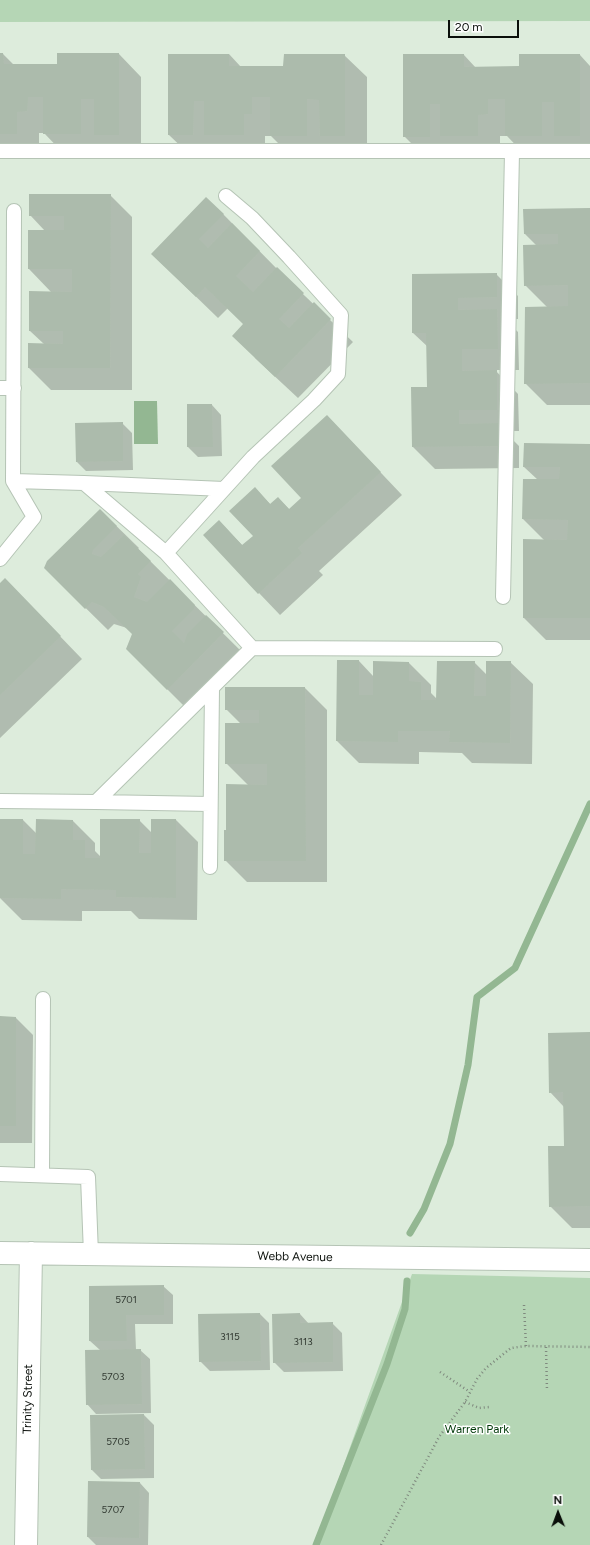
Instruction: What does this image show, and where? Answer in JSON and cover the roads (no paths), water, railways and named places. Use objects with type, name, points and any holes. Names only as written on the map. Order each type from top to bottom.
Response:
[{"type":"street","name":"Webb Avenue","points":[[0,1253],[590,1260]]},
{"type":"street","name":"Trinity Street","points":[[26,1545],[31,1254]]},
{"type":"lane","points":[[0,151],[590,151]]},
{"type":"lane","points":[[503,596],[512,152]]},
{"type":"lane","points":[[166,553],[253,457],[314,400],[338,374],[341,315],[252,218],[226,196]]},
{"type":"lane","points":[[0,559],[34,517],[14,481],[7,438],[7,388],[14,211]]},
{"type":"lane","points":[[14,481],[224,489]]},
{"type":"lane","points":[[84,483],[166,553],[252,648]]},
{"type":"lane","points":[[96,802],[252,648],[495,649]]},
{"type":"lane","points":[[210,867],[212,688]]},
{"type":"lane","points":[[0,801],[210,804]]},
{"type":"lane","points":[[42,1175],[43,999]]},
{"type":"lane","points":[[0,1174],[88,1177],[91,1254]]},
{"type":"waterway","points":[[410,1233],[424,1209],[450,1144],[468,1065],[477,997],[515,968],[590,804]]},
{"type":"waterway","points":[[316,1545],[387,1364],[405,1309],[407,1281]]},
{"type":"park label","name":"Warren Park","points":[[477,1429]]}]
